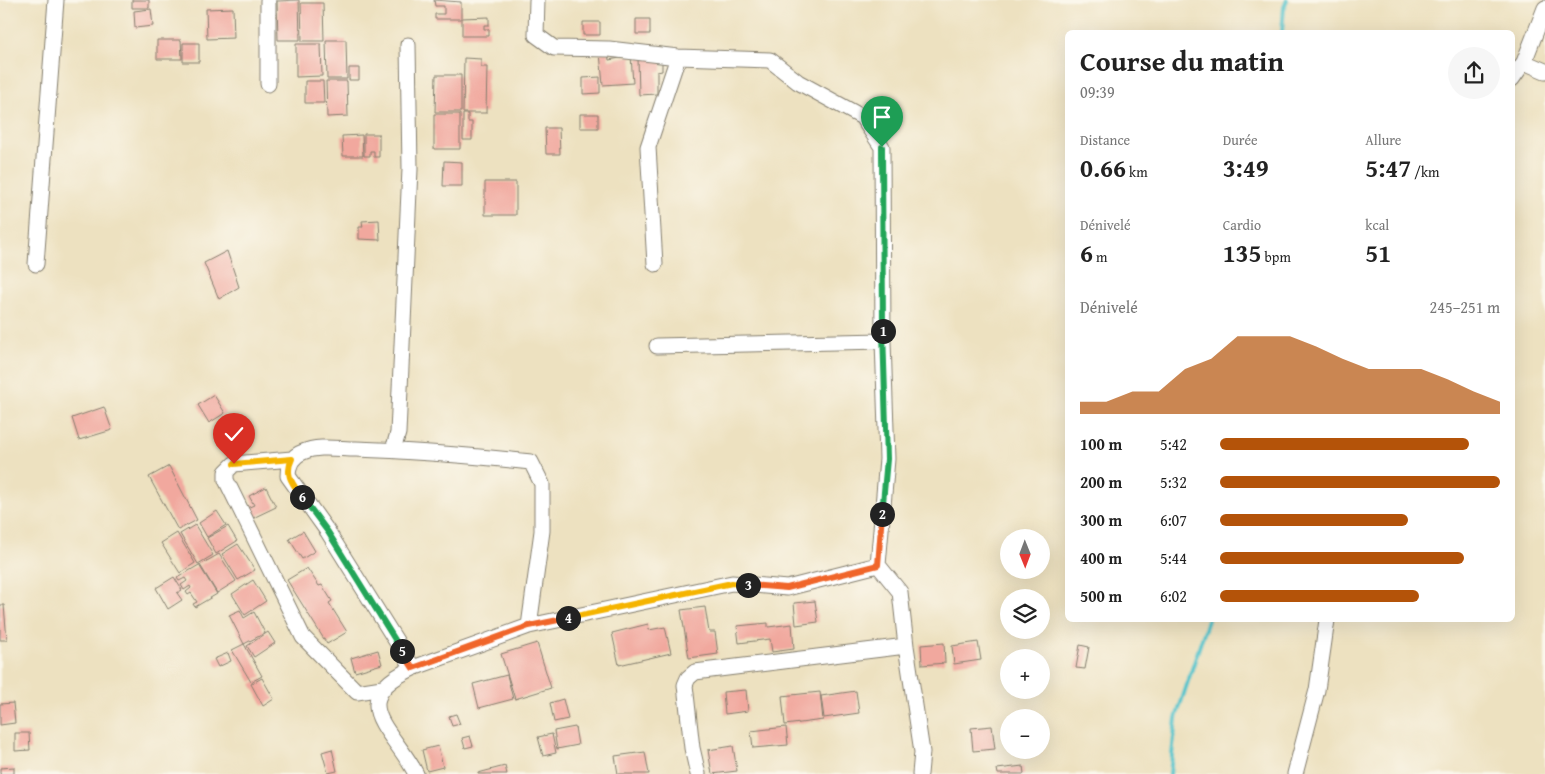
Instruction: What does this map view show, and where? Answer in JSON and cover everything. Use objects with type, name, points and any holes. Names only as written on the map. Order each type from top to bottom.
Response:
[{"type":"street","points":[[36,264],[56,0]]},
{"type":"street","points":[[268,0],[268,84]]},
{"type":"street","points":[[537,0],[536,36],[554,48],[609,49],[678,57],[770,60],[798,82],[862,117],[882,147],[887,459],[878,565],[900,592],[922,752],[920,774]]},
{"type":"street","points":[[1515,75],[1524,62],[1545,8]]},
{"type":"street","points":[[393,450],[398,433],[410,169],[408,45]]},
{"type":"street","points":[[655,264],[648,148],[678,57]]},
{"type":"street","points":[[1524,62],[1545,71]]},
{"type":"street","points":[[657,346],[884,341]]},
{"type":"street","points":[[382,688],[357,692],[303,637],[226,480],[226,472],[234,464],[292,459],[303,452],[321,448],[393,450],[531,462],[542,484],[542,531],[529,626]]},
{"type":"street","points":[[292,459],[288,467],[288,476],[328,532],[413,668]]},
{"type":"street","points":[[416,774],[392,740],[378,709],[377,698],[382,688],[395,677],[413,668],[529,626],[732,583],[787,588],[878,565]]},
{"type":"street","points":[[1294,774],[1317,690],[1327,622]]},
{"type":"street","points":[[698,774],[692,748],[684,685],[695,672],[906,646]]},
{"type":"building","points":[[132,0],[149,0],[149,8],[132,8]]},
{"type":"building","points":[[299,0],[300,40],[278,40],[277,1]]},
{"type":"building","points":[[434,0],[461,2],[461,19],[435,19],[435,14],[444,14],[444,6],[435,6]]},
{"type":"building","points":[[301,3],[323,3],[324,41],[302,41]]},
{"type":"building","points":[[233,8],[234,38],[207,39],[206,9]]},
{"type":"building","points":[[151,9],[153,26],[135,28],[134,11]]},
{"type":"building","points":[[489,17],[489,25],[484,25],[484,29],[489,29],[489,36],[462,36],[462,18]]},
{"type":"building","points":[[636,19],[650,19],[650,34],[636,34]]},
{"type":"building","points":[[583,22],[600,22],[600,35],[583,35]]},
{"type":"building","points":[[157,40],[181,40],[182,59],[157,59]]},
{"type":"building","points":[[326,40],[346,40],[347,79],[327,79]]},
{"type":"building","points":[[183,43],[199,43],[199,62],[183,62]]},
{"type":"building","points":[[296,44],[321,44],[322,76],[296,77]]},
{"type":"building","points":[[608,52],[609,60],[631,56],[633,83],[603,85],[600,53]]},
{"type":"building","points":[[662,57],[662,71],[657,72],[657,94],[639,95],[638,58]]},
{"type":"building","points":[[464,58],[481,59],[481,67],[487,67],[486,113],[463,113]]},
{"type":"building","points":[[349,68],[359,68],[359,80],[349,80]]},
{"type":"building","points":[[436,75],[461,75],[461,112],[435,112]]},
{"type":"building","points":[[600,77],[600,93],[583,94],[583,78]]},
{"type":"building","points":[[305,81],[323,81],[324,103],[305,103]]},
{"type":"building","points":[[326,81],[347,81],[348,116],[327,117]]},
{"type":"building","points":[[434,114],[460,114],[460,149],[434,149]]},
{"type":"building","points":[[463,114],[468,114],[468,122],[472,122],[472,140],[463,140]]},
{"type":"building","points":[[580,114],[598,114],[598,128],[580,128]]},
{"type":"building","points":[[545,128],[559,128],[560,154],[546,154]]},
{"type":"building","points":[[364,134],[379,134],[379,157],[374,157],[374,151],[370,151],[370,156],[364,156]]},
{"type":"building","points":[[362,135],[363,156],[343,156],[342,136]]},
{"type":"building","points":[[444,161],[462,162],[462,186],[443,186]]},
{"type":"building","points":[[485,182],[516,182],[516,215],[485,215]]},
{"type":"building","points":[[379,220],[380,240],[359,239],[359,227],[363,227],[362,221]]},
{"type":"building","points":[[227,251],[239,287],[219,299],[204,263]]},
{"type":"building","points":[[214,395],[225,413],[209,423],[198,405]]},
{"type":"building","points":[[104,407],[112,430],[79,440],[72,418]]},
{"type":"building","points":[[169,466],[197,520],[178,530],[149,477]]},
{"type":"building","points":[[266,487],[276,507],[253,518],[247,508],[254,505],[249,496]]},
{"type":"building","points":[[217,511],[226,525],[207,537],[199,523]]},
{"type":"building","points":[[195,525],[213,555],[198,564],[180,534]]},
{"type":"building","points":[[228,526],[237,541],[216,554],[207,538]]},
{"type":"building","points":[[303,531],[315,551],[302,559],[289,539]]},
{"type":"building","points":[[177,533],[195,563],[180,573],[161,543]]},
{"type":"building","points":[[238,544],[255,570],[238,580],[222,554]]},
{"type":"building","points":[[219,554],[236,581],[217,593],[200,565]]},
{"type":"building","points":[[199,565],[217,594],[195,607],[193,604],[197,602],[191,593],[188,595],[186,592],[191,588],[190,586],[184,590],[181,585],[187,581],[185,578],[179,581],[177,578]]},
{"type":"building","points":[[307,568],[319,586],[322,585],[332,601],[329,603],[347,632],[327,644],[287,580]]},
{"type":"building","points":[[174,577],[182,590],[177,593],[182,600],[168,609],[156,588]]},
{"type":"building","points":[[253,580],[266,601],[245,615],[232,594]]},
{"type":"building","points":[[815,601],[818,622],[796,625],[794,603]]},
{"type":"building","points":[[0,605],[4,605],[7,640],[0,640]]},
{"type":"building","points":[[705,607],[709,632],[715,632],[718,654],[689,658],[681,610]]},
{"type":"building","points":[[240,610],[244,618],[254,612],[265,633],[244,644],[229,615]]},
{"type":"building","points":[[768,623],[768,627],[792,624],[794,649],[772,652],[770,639],[739,643],[737,626]]},
{"type":"building","points":[[648,624],[649,630],[665,627],[671,653],[619,665],[612,633]]},
{"type":"building","points":[[268,632],[275,643],[254,657],[247,646]]},
{"type":"building","points":[[978,642],[981,660],[954,664],[952,646]]},
{"type":"building","points":[[537,643],[551,688],[515,699],[501,654]]},
{"type":"building","points":[[944,643],[945,663],[922,665],[921,645]]},
{"type":"building","points":[[244,644],[262,676],[251,682],[232,650]]},
{"type":"building","points":[[1080,645],[1089,647],[1085,669],[1076,668]]},
{"type":"building","points":[[378,650],[382,664],[355,672],[351,658]]},
{"type":"building","points":[[228,653],[231,661],[218,667],[214,659]]},
{"type":"building","points":[[507,675],[513,699],[479,708],[473,684]]},
{"type":"building","points":[[262,678],[274,699],[263,706],[251,684]]},
{"type":"building","points":[[746,690],[748,711],[725,714],[723,692]]},
{"type":"building","points":[[856,691],[859,713],[824,718],[821,696]]},
{"type":"building","points":[[820,692],[823,720],[785,725],[782,696]]},
{"type":"building","points":[[563,699],[568,719],[554,722],[550,703]]},
{"type":"building","points":[[13,703],[15,723],[0,725],[0,704]]},
{"type":"building","points":[[456,714],[460,724],[452,726],[449,716]]},
{"type":"building","points":[[992,726],[995,749],[973,751],[971,728]]},
{"type":"building","points":[[575,727],[578,745],[557,749],[554,731]]},
{"type":"building","points":[[786,727],[788,745],[753,748],[751,731]]},
{"type":"building","points":[[15,733],[29,733],[30,750],[15,751]]},
{"type":"building","points":[[552,734],[556,753],[543,756],[538,737]]},
{"type":"building","points":[[470,736],[473,746],[465,748],[462,738]]},
{"type":"building","points":[[438,746],[443,767],[427,771],[422,750]]},
{"type":"building","points":[[733,746],[737,771],[712,774],[708,750]]},
{"type":"building","points":[[332,749],[337,771],[328,773],[322,752]]},
{"type":"building","points":[[645,752],[649,774],[618,774],[615,756]]},
{"type":"building","points":[[505,766],[507,774],[478,774],[478,773]]},
{"type":"building","points":[[1023,766],[1024,774],[998,774],[997,769]]},
{"type":"building","points":[[14,767],[14,774],[0,774],[0,768]]},
{"type":"waterway","points":[[1282,30],[1284,7],[1287,0]]},
{"type":"waterway","points":[[1170,774],[1176,718],[1207,622]]},
{"type":"route","points":[[234,464],[292,459],[288,467],[288,476],[328,532],[413,668],[529,626],[732,583],[787,588],[878,565],[887,459],[882,147]]}]
